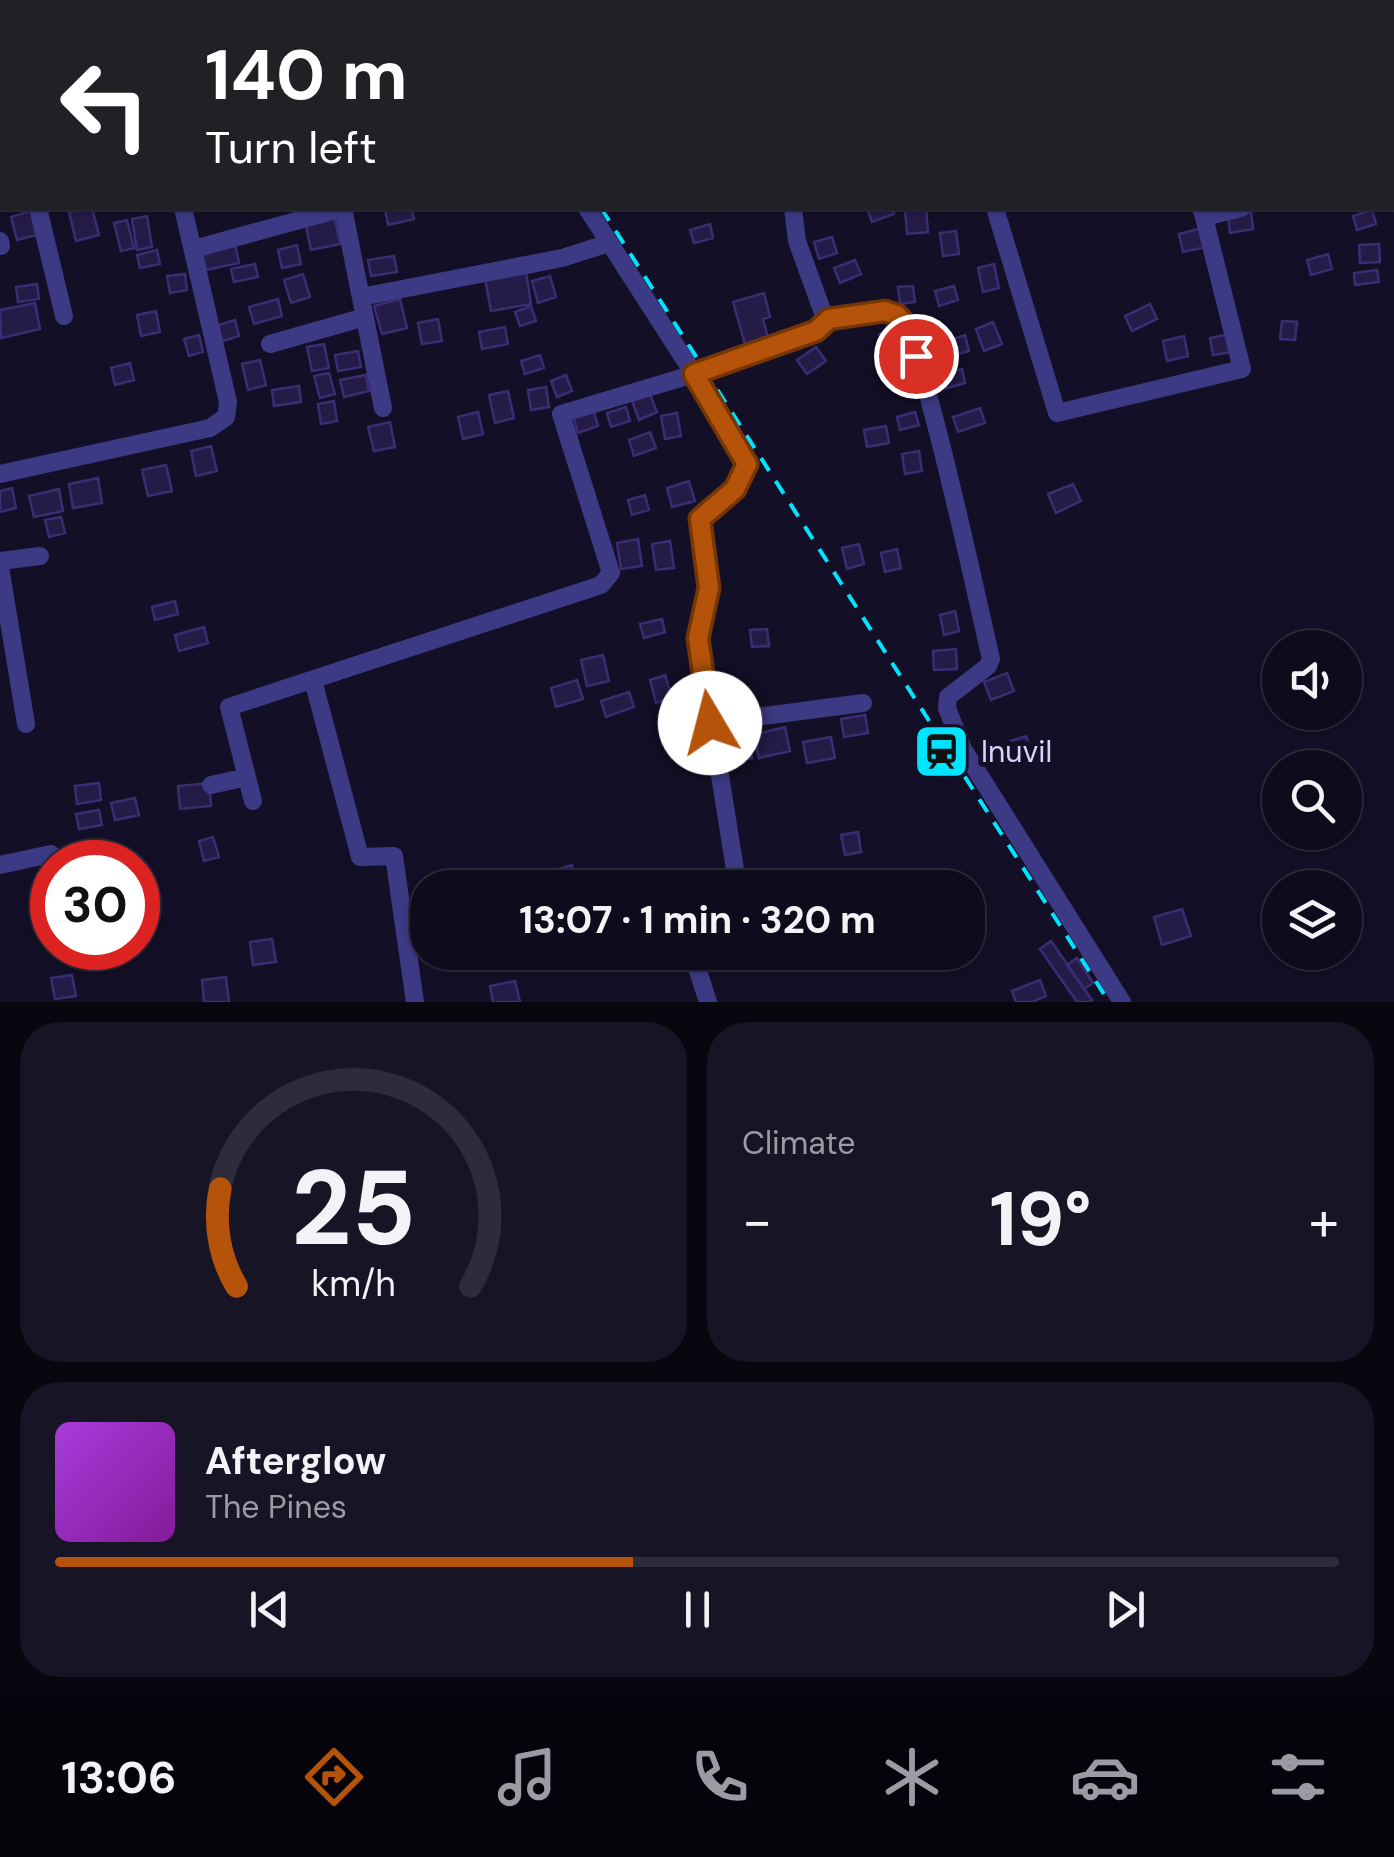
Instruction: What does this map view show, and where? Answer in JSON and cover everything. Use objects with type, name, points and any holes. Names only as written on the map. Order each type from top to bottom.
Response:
[{"type":"street","points":[[38,210],[64,316]]},
{"type":"street","points":[[0,474],[210,428],[226,417],[228,402],[184,210]]},
{"type":"street","points":[[194,249],[336,210]]},
{"type":"street","points":[[343,210],[383,408]]},
{"type":"street","points":[[587,210],[694,374],[747,464],[735,489],[700,519],[709,588],[698,638],[735,870]]},
{"type":"street","points":[[794,210],[797,241],[823,313],[829,319]]},
{"type":"street","points":[[997,210],[1057,413],[1242,369],[1202,212]]},
{"type":"street","points":[[361,297],[562,258],[609,243]]},
{"type":"street","points":[[253,801],[229,707],[601,585],[611,573],[560,414],[694,374],[816,331],[829,319],[885,311],[897,315],[907,326],[926,386],[990,659],[988,666],[948,697],[962,750],[1122,1002]]},
{"type":"street","points":[[270,344],[365,318]]},
{"type":"street","points":[[26,724],[0,564],[40,556]]},
{"type":"street","points":[[313,680],[360,857],[394,856],[415,1002]]},
{"type":"street","points":[[710,723],[863,702]]},
{"type":"street","points":[[211,786],[247,777]]},
{"type":"street","points":[[0,865],[30,859]]},
{"type":"street","points":[[698,970],[708,1002]]},
{"type":"building","points":[[33,210],[40,234],[17,240],[11,217]]},
{"type":"building","points":[[93,210],[99,235],[76,241],[69,212]]},
{"type":"building","points":[[385,210],[412,210],[414,219],[388,225]]},
{"type":"building","points":[[868,210],[893,210],[894,214],[872,222]]},
{"type":"building","points":[[905,210],[926,210],[928,232],[907,234]]},
{"type":"building","points":[[1372,210],[1376,224],[1357,230],[1353,216]]},
{"type":"building","points":[[1251,212],[1253,229],[1230,233],[1228,216]]},
{"type":"building","points":[[334,215],[340,244],[311,250],[305,221]]},
{"type":"building","points":[[147,216],[152,247],[137,250],[132,219]]},
{"type":"building","points":[[127,220],[134,248],[121,251],[114,223]]},
{"type":"building","points":[[710,224],[713,238],[694,243],[690,230]]},
{"type":"building","points":[[1202,228],[1206,247],[1183,252],[1179,234]]},
{"type":"building","points":[[956,231],[959,254],[943,256],[940,233]]},
{"type":"building","points":[[832,237],[837,253],[819,259],[814,242]]},
{"type":"building","points":[[235,244],[239,263],[206,270],[202,252]]},
{"type":"building","points":[[1379,244],[1380,262],[1360,263],[1359,245]]},
{"type":"building","points":[[297,245],[301,264],[282,268],[278,250]]},
{"type":"building","points":[[157,250],[160,264],[140,268],[137,255]]},
{"type":"building","points":[[1328,254],[1332,269],[1311,275],[1307,260]]},
{"type":"building","points":[[394,256],[397,272],[371,276],[368,260]]},
{"type":"building","points":[[855,260],[861,274],[840,283],[834,268]]},
{"type":"building","points":[[255,264],[258,277],[234,282],[231,269]]},
{"type":"building","points":[[994,264],[999,288],[983,292],[978,268]]},
{"type":"building","points":[[1377,270],[1379,282],[1355,285],[1354,273]]},
{"type":"building","points":[[526,271],[531,304],[491,311],[485,278]]},
{"type":"building","points":[[185,274],[187,290],[170,293],[167,276]]},
{"type":"building","points":[[303,274],[310,297],[291,303],[284,280]]},
{"type":"building","points":[[550,276],[556,297],[538,303],[532,281]]},
{"type":"building","points":[[37,284],[39,299],[18,302],[16,287]]},
{"type":"building","points":[[913,286],[915,302],[900,304],[898,287]]},
{"type":"building","points":[[954,286],[958,300],[939,306],[935,291]]},
{"type":"building","points":[[764,293],[770,317],[763,319],[768,337],[745,344],[733,302]]},
{"type":"building","points":[[278,299],[282,316],[254,324],[249,307]]},
{"type":"building","points":[[400,299],[407,328],[382,334],[374,306]]},
{"type":"building","points":[[35,303],[40,329],[1,338],[0,310]]},
{"type":"building","points":[[1150,304],[1157,319],[1132,331],[1125,316]]},
{"type":"building","points":[[531,306],[536,321],[520,326],[515,312]]},
{"type":"building","points":[[156,311],[160,332],[141,336],[137,315]]},
{"type":"building","points":[[438,319],[442,341],[422,344],[418,323]]},
{"type":"building","points":[[235,320],[239,336],[220,342],[215,326]]},
{"type":"building","points":[[1282,321],[1297,322],[1295,340],[1280,339]]},
{"type":"building","points":[[993,322],[1002,344],[984,351],[976,329]]},
{"type":"building","points":[[505,327],[508,344],[482,349],[479,332]]},
{"type":"building","points":[[897,330],[901,344],[882,349],[879,334]]},
{"type":"building","points":[[1230,334],[1233,352],[1213,355],[1210,338]]},
{"type":"building","points":[[199,335],[203,352],[189,356],[184,339]]},
{"type":"building","points":[[965,335],[969,351],[954,355],[950,340]]},
{"type":"building","points":[[1184,336],[1188,356],[1167,361],[1163,341]]},
{"type":"building","points":[[324,344],[329,368],[312,371],[307,347]]},
{"type":"building","points":[[816,347],[826,361],[807,374],[797,360]]},
{"type":"building","points":[[358,351],[361,367],[338,371],[335,355]]},
{"type":"building","points":[[540,355],[544,368],[525,374],[521,361]]},
{"type":"building","points":[[260,360],[266,385],[248,390],[242,364]]},
{"type":"building","points":[[130,363],[134,380],[115,385],[111,368]]},
{"type":"building","points":[[962,369],[965,383],[944,389],[940,375]]},
{"type":"building","points":[[329,373],[335,394],[320,398],[314,376]]},
{"type":"building","points":[[366,375],[369,391],[344,397],[340,380]]},
{"type":"building","points":[[566,375],[572,391],[557,397],[551,381]]},
{"type":"building","points":[[299,386],[301,402],[274,406],[272,390]]},
{"type":"building","points":[[546,387],[549,407],[531,410],[528,390]]},
{"type":"building","points":[[508,391],[514,418],[495,423],[489,395]]},
{"type":"building","points":[[650,394],[657,412],[639,420],[632,401]]},
{"type":"building","points":[[334,401],[337,421],[321,424],[318,404]]},
{"type":"building","points":[[626,407],[630,421],[611,427],[607,413]]},
{"type":"building","points":[[980,408],[985,423],[958,432],[953,417]]},
{"type":"building","points":[[593,409],[598,426],[578,433],[573,415]]},
{"type":"building","points":[[478,412],[483,434],[463,439],[458,417]]},
{"type":"building","points":[[915,412],[919,425],[900,430],[897,417]]},
{"type":"building","points":[[677,413],[681,436],[665,439],[661,416]]},
{"type":"building","points":[[390,422],[395,447],[374,451],[368,427]]},
{"type":"building","points":[[886,426],[889,443],[867,447],[864,430]]},
{"type":"building","points":[[650,432],[656,448],[634,456],[629,440]]},
{"type":"building","points":[[211,446],[217,471],[196,476],[191,451]]},
{"type":"building","points":[[919,451],[922,471],[905,474],[902,454]]},
{"type":"building","points":[[166,465],[172,491],[148,496],[142,470]]},
{"type":"building","points":[[98,478],[102,503],[73,508],[69,484]]},
{"type":"building","points":[[689,481],[695,501],[672,507],[667,488]]},
{"type":"building","points":[[1073,484],[1081,501],[1056,513],[1048,494]]},
{"type":"building","points":[[12,488],[16,508],[0,512],[0,491]]},
{"type":"building","points":[[59,489],[63,511],[34,517],[29,496]]},
{"type":"building","points":[[645,495],[649,510],[632,515],[628,500]]},
{"type":"building","points":[[61,517],[65,533],[49,537],[45,520]]},
{"type":"building","points":[[638,539],[642,566],[621,569],[617,543]]},
{"type":"building","points":[[670,541],[674,568],[656,570],[652,544]]},
{"type":"building","points":[[859,544],[864,564],[847,569],[842,548]]},
{"type":"building","points":[[897,549],[901,568],[885,572],[881,553]]},
{"type":"building","points":[[175,601],[178,614],[155,620],[152,607]]},
{"type":"building","points":[[955,611],[959,631],[944,635],[940,615]]},
{"type":"building","points":[[662,619],[665,632],[644,638],[640,624]]},
{"type":"building","points":[[204,627],[208,643],[179,651],[175,635]]},
{"type":"building","points":[[767,629],[769,646],[752,647],[750,630]]},
{"type":"building","points":[[956,649],[957,669],[934,670],[933,651]]},
{"type":"building","points":[[603,655],[609,681],[587,686],[581,660]]},
{"type":"building","points":[[1007,673],[1014,691],[991,700],[984,682]]},
{"type":"building","points":[[665,675],[672,698],[656,703],[650,680]]},
{"type":"building","points":[[577,680],[583,699],[556,707],[551,688]]},
{"type":"building","points":[[629,692],[634,707],[606,717],[601,701]]},
{"type":"building","points":[[865,715],[868,733],[844,737],[841,719]]},
{"type":"building","points":[[785,727],[790,751],[759,758],[753,735]]},
{"type":"building","points":[[686,733],[689,747],[670,752],[666,738]]},
{"type":"building","points":[[1026,736],[1034,758],[1018,763],[1010,741]]},
{"type":"building","points":[[831,737],[835,758],[807,763],[803,742]]},
{"type":"building","points":[[749,745],[752,758],[730,762],[728,749]]},
{"type":"building","points":[[99,783],[101,800],[77,804],[75,786]]},
{"type":"building","points":[[209,783],[211,806],[180,809],[178,786]]},
{"type":"building","points":[[135,798],[139,815],[115,820],[111,803]]},
{"type":"building","points":[[99,810],[102,825],[79,829],[76,814]]},
{"type":"building","points":[[858,832],[861,852],[845,855],[841,835]]},
{"type":"building","points":[[213,837],[219,857],[204,861],[199,841]]},
{"type":"building","points":[[1182,909],[1191,936],[1162,945],[1154,917]]},
{"type":"building","points":[[272,939],[276,962],[253,965],[250,942]]},
{"type":"building","points":[[1051,941],[1092,1000],[1089,1002],[1077,1002],[1040,949]]},
{"type":"building","points":[[1077,958],[1093,983],[1084,989],[1067,965]]},
{"type":"building","points":[[72,975],[76,996],[55,999],[51,978]]},
{"type":"building","points":[[226,977],[229,1002],[204,1002],[202,980]]},
{"type":"building","points":[[1040,980],[1046,996],[1032,1002],[1016,1002],[1012,991]]},
{"type":"building","points":[[515,981],[520,1002],[493,1002],[490,986]]},
{"type":"railway","points":[[602,210],[1109,1002]]},
{"type":"place","name":"Inuvil","points":[[942,752]]},
{"type":"route","points":[[710,723],[698,638],[709,588],[700,519],[735,489],[747,464],[694,374],[816,331],[829,319],[885,311],[897,315],[907,326],[916,356]]}]
